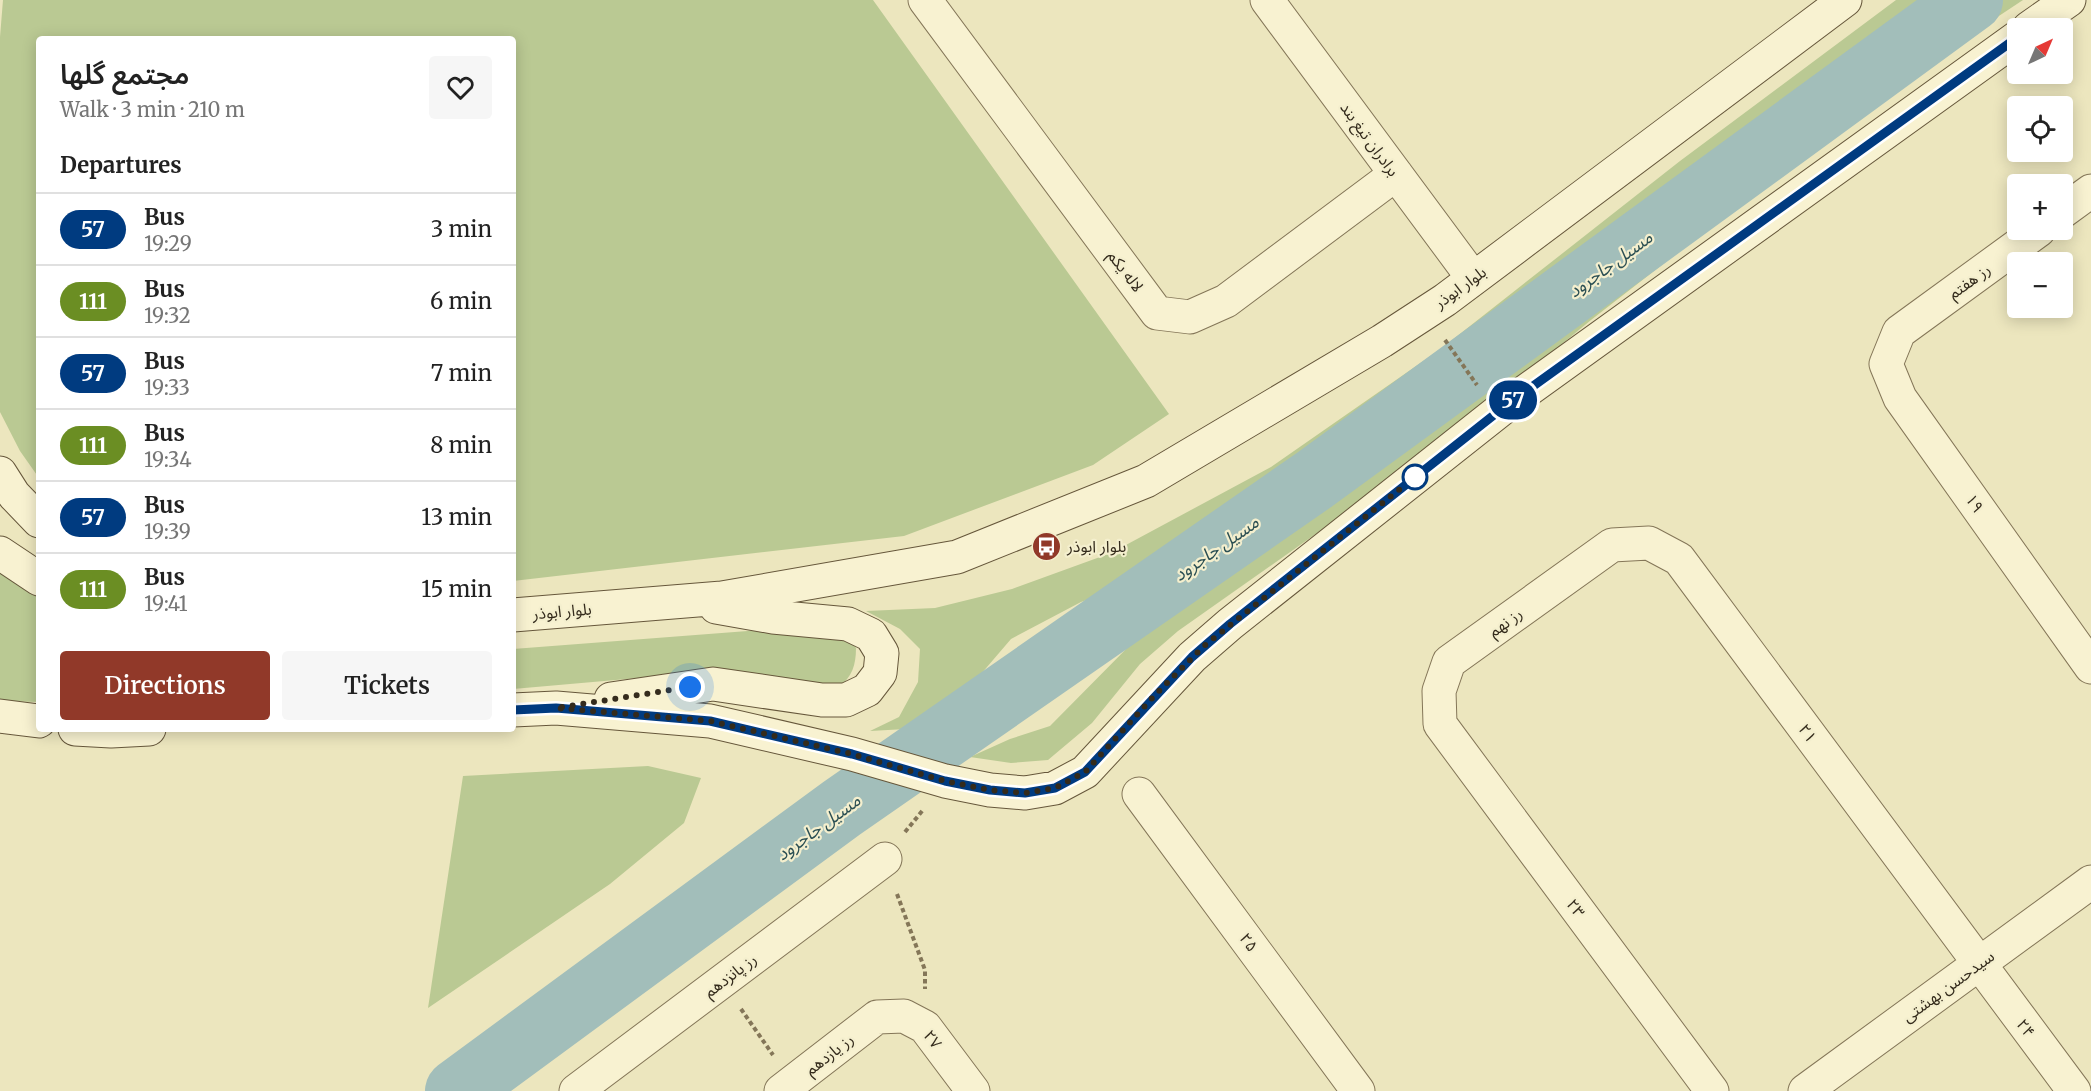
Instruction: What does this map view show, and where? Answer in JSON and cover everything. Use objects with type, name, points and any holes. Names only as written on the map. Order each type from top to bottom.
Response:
[{"type":"street","name":"لاله یکم","points":[[925,0],[1157,313],[1190,317],[1226,302],[1396,174]]},
{"type":"street","name":"برادران تیغ بند","points":[[1267,0],[1473,278]]},
{"type":"street","name":"بلوار ابوذر","points":[[516,615],[722,598],[957,557],[1146,481],[1382,341],[1473,278],[1845,0]]},
{"type":"street","points":[[2043,18],[2068,0]]},
{"type":"street","points":[[556,708],[710,721],[852,754],[945,781],[990,790],[1025,793],[1055,788],[1085,772],[1192,657],[1485,422],[2007,45]]},
{"type":"street","points":[[2073,204],[2091,192]]},
{"type":"street","name":"رز هفتم","points":[[1899,332],[2025,240]]},
{"type":"street","name":"۱۹","points":[[1899,332],[1886,364],[1900,398],[2091,667]]},
{"type":"street","points":[[0,473],[14,495],[36,518]]},
{"type":"street","name":"۲۱","points":[[1612,545],[1649,543],[1679,559],[1979,964]]},
{"type":"street","name":"رز نهم","points":[[1440,724],[1439,691],[1449,662],[1612,545]]},
{"type":"street","points":[[0,553],[36,577]]},
{"type":"street","points":[[516,710],[556,708],[714,684],[822,700],[846,700],[867,690],[880,673],[882,653],[871,635],[848,624],[824,619],[773,617],[678,601]]},
{"type":"street","points":[[0,716],[36,721]]},
{"type":"street","points":[[0,724],[36,727]]},
{"type":"street","name":"۲۳","points":[[1440,724],[1712,1091]]},
{"type":"street","name":"۲۵","points":[[1139,794],[1359,1091]]},
{"type":"street","name":"رز پانزدهم","points":[[576,1091],[885,859]]},
{"type":"street","name":"سیدحسن بهشتی","points":[[1805,1091],[2091,882]]},
{"type":"street","name":"۲۴","points":[[1979,964],[2074,1091]]},
{"type":"street","name":"۲۷","points":[[877,1017],[904,1016],[925,1027],[973,1091]]},
{"type":"street","name":"رز یازدهم","points":[[786,1087],[877,1017]]},
{"type":"path","points":[[1445,341],[1478,386]]},
{"type":"path","points":[[925,1027],[925,970],[885,859],[945,781]]},
{"type":"path","points":[[722,981],[786,1087]]},
{"type":"green space","points":[[3,0],[873,0],[1169,414],[1093,465],[904,536],[516,581],[516,36],[36,36],[36,474],[20,451],[0,412],[0,37]]},
{"type":"green space","points":[[1896,0],[2023,0],[1883,93],[1591,320],[1432,452],[1178,631],[1140,664],[1092,723],[1048,760],[1011,763],[970,757],[1010,739],[1050,726],[1136,639],[1278,539],[1394,403],[1133,584],[1081,602],[1011,639],[969,688],[938,714],[906,729],[870,731],[899,717],[918,682],[920,649],[900,629],[866,611],[935,608],[1012,589],[1111,553],[1271,467],[1442,348],[1680,161]]},
{"type":"green space","points":[[0,569],[36,593],[36,702],[0,701]]},
{"type":"green space","points":[[773,629],[850,640],[856,648],[850,675],[839,687],[684,674],[516,689],[516,649]]},
{"type":"green space","points":[[648,766],[701,778],[684,823],[610,884],[428,1008],[463,776]]},
{"type":"waterway","name":"مسیل جاجرود","points":[[457,1091],[842,808],[1314,480],[1971,0]]},
{"type":"bus line","name":"57","points":[[516,710],[556,708],[710,721],[852,754],[945,781],[990,790],[1025,793],[1055,788],[1085,772],[1192,657],[1230,624],[1504,407],[2007,45]]},
{"type":"place","name":"بلوار ابوذر","points":[[1046,546]]},
{"type":"route","points":[[690,687],[556,708],[710,721],[852,754],[945,781],[990,790],[1025,793],[1055,788],[1085,772],[1153,697],[1204,646],[1415,477]]}]
